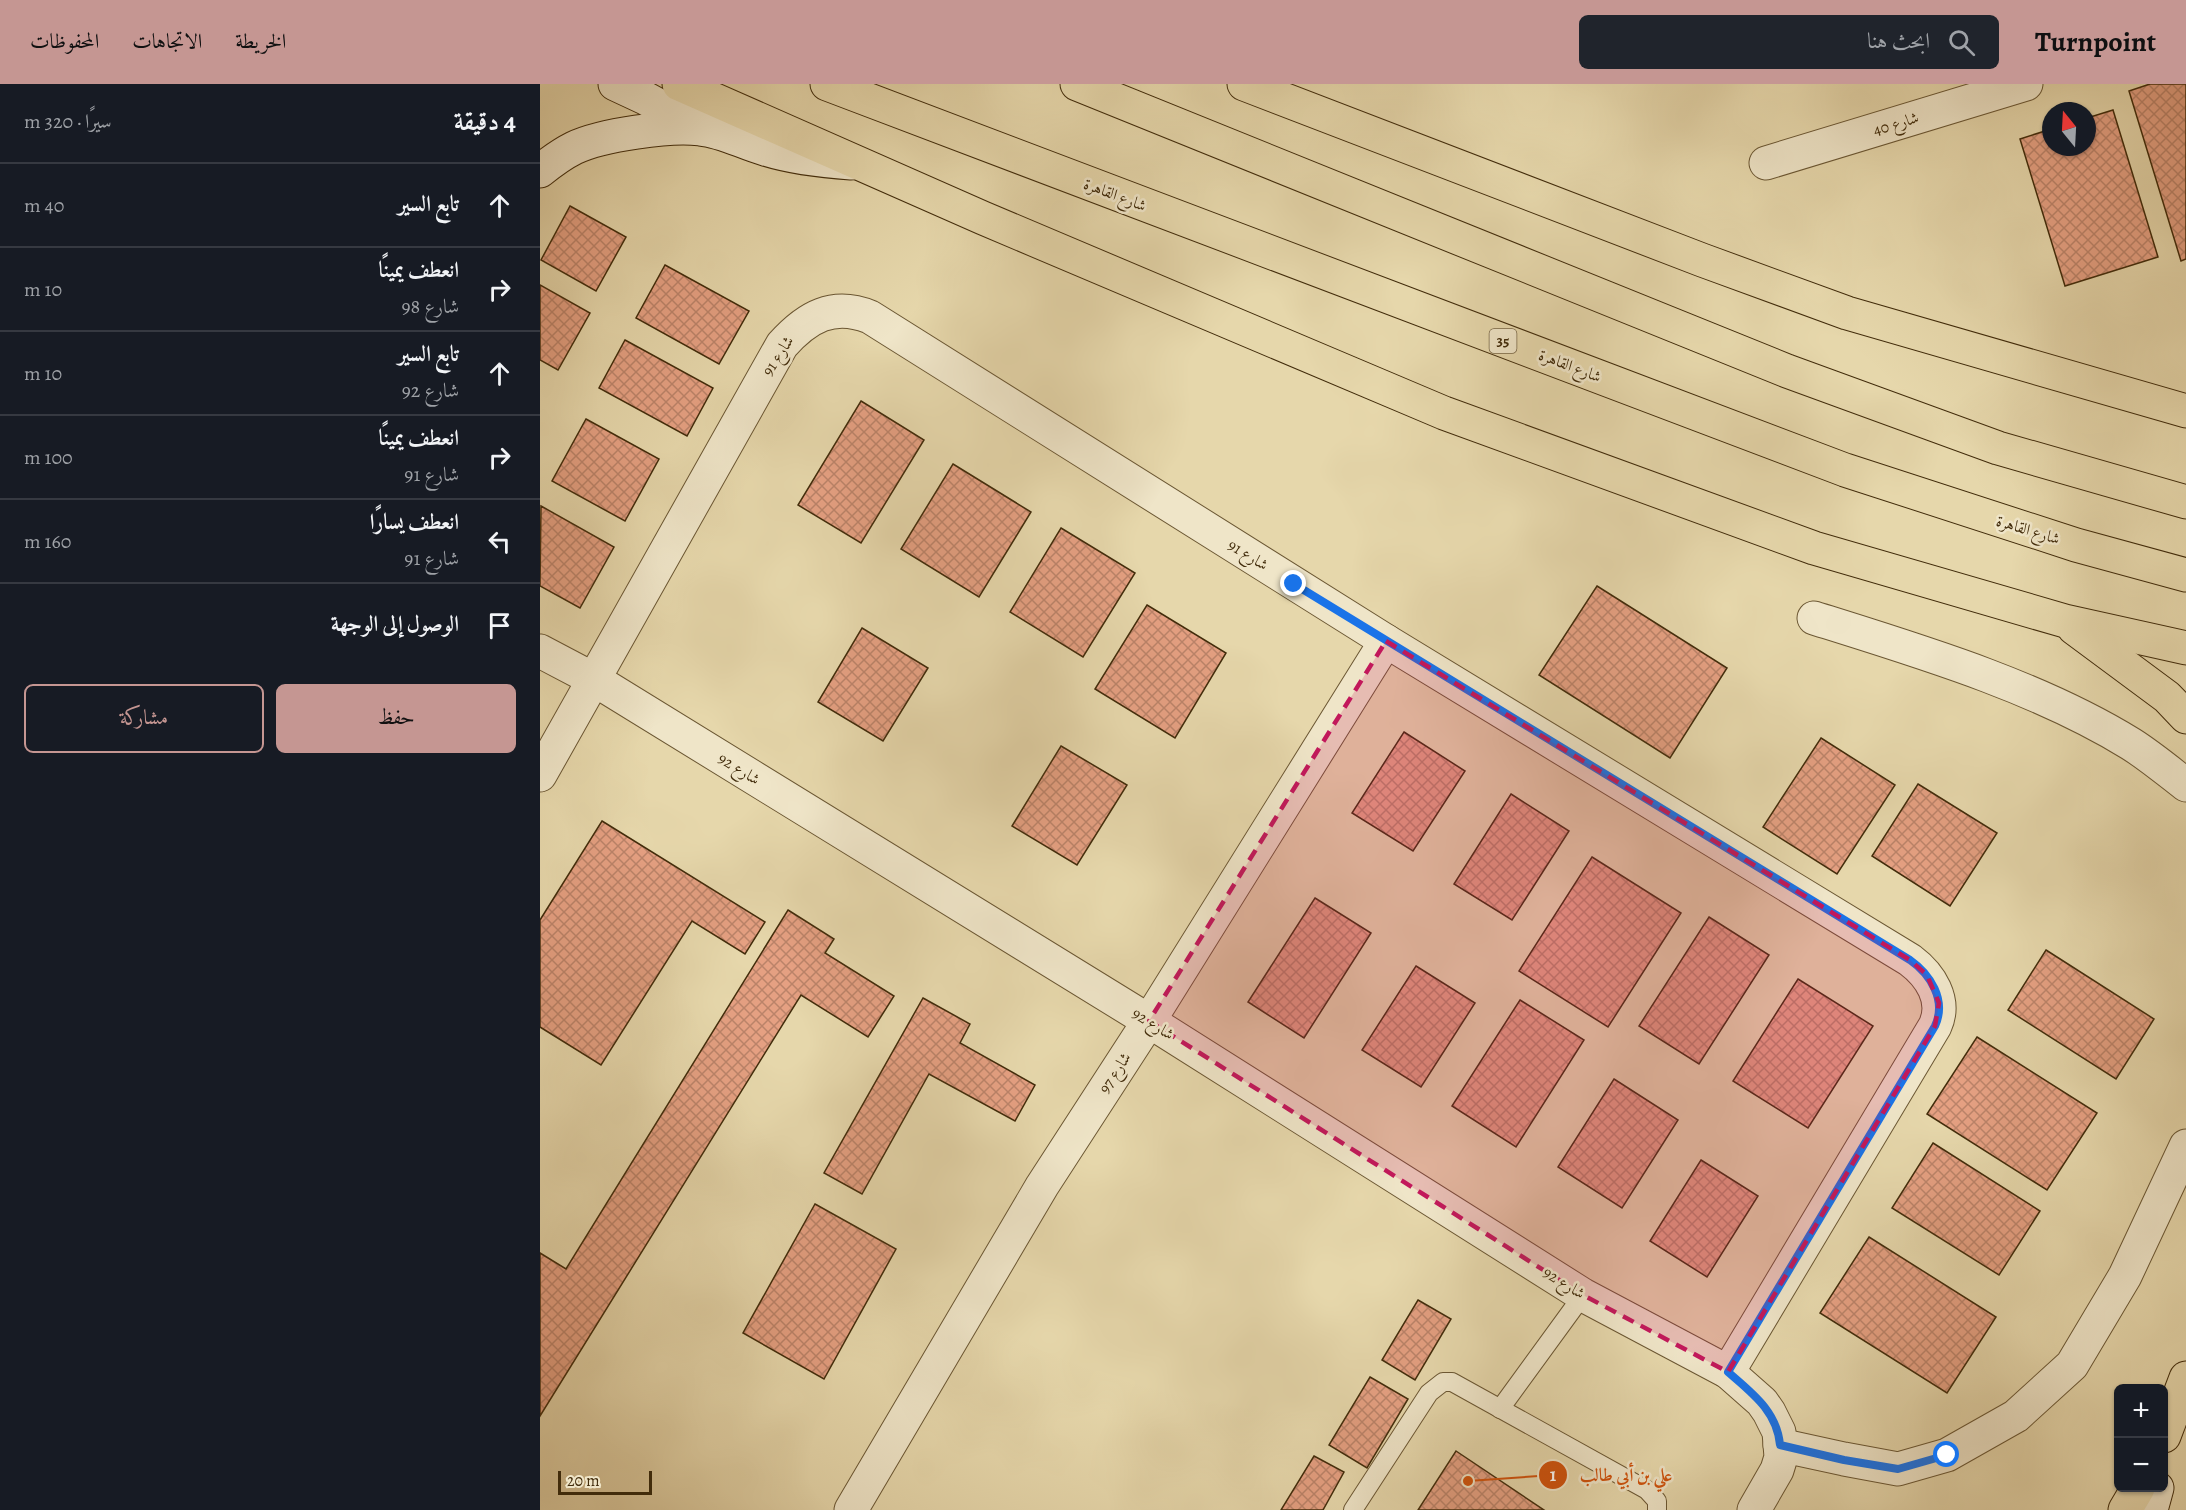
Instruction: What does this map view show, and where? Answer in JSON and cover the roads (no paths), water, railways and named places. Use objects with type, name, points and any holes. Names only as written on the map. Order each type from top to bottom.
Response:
[{"type":"main road","points":[[679,84],[856,163],[1444,412],[1814,548],[2065,621],[2186,648]]},
{"type":"main road","name":"شارع القاهرة","points":[[827,84],[1845,470],[2076,545],[2186,575]]},
{"type":"main road","points":[[1077,84],[1798,375],[1998,448],[2186,502]]},
{"type":"main road","points":[[1244,84],[1702,260],[1847,313],[2186,411]]},
{"type":"main road","points":[[2147,401],[2186,391]]},
{"type":"main road","points":[[2065,621],[2167,697],[2186,717]]},
{"type":"main road","points":[[2168,1423],[2186,1378]]},
{"type":"main road","points":[[2125,1510],[2136,1492]]},
{"type":"street","points":[[615,84],[701,129]]},
{"type":"street","name":"شارع 40","points":[[1766,163],[2026,84]]},
{"type":"street","points":[[540,171],[554,159],[576,147],[598,140],[664,129],[701,129],[719,132],[777,153],[824,161],[856,163]]},
{"type":"street","name":"شارع 91","points":[[540,775],[782,345],[795,330],[825,314],[843,310],[853,311],[870,318],[1386,641],[1910,960],[1927,975],[1938,997],[1939,1012],[1935,1026],[1728,1372]]},
{"type":"street","points":[[1814,618],[1976,672],[2053,704],[2131,744],[2186,785]]},
{"type":"street","name":"شارع 97","points":[[851,1510],[1042,1186],[1149,1021],[1386,641]]},
{"type":"street","name":"شارع 92","points":[[540,651],[595,680],[1149,1021],[1583,1295],[1728,1372],[1761,1402],[1779,1432],[1780,1445]]},
{"type":"street","points":[[1754,1510],[1777,1470],[1781,1457],[1780,1445],[1844,1460],[1898,1469],[1947,1455],[2016,1416],[2072,1365],[2125,1276],[2186,1146]]},
{"type":"street","points":[[2151,1510],[2156,1492]]},
{"type":"lane","points":[[1500,1408],[1583,1295]]},
{"type":"lane","points":[[1353,1510],[1429,1393],[1443,1382],[1452,1382],[1647,1490],[1657,1501],[1657,1510]]},
{"type":"place","name":"علي بن أبي طالب","points":[[1468,1481]]}]
